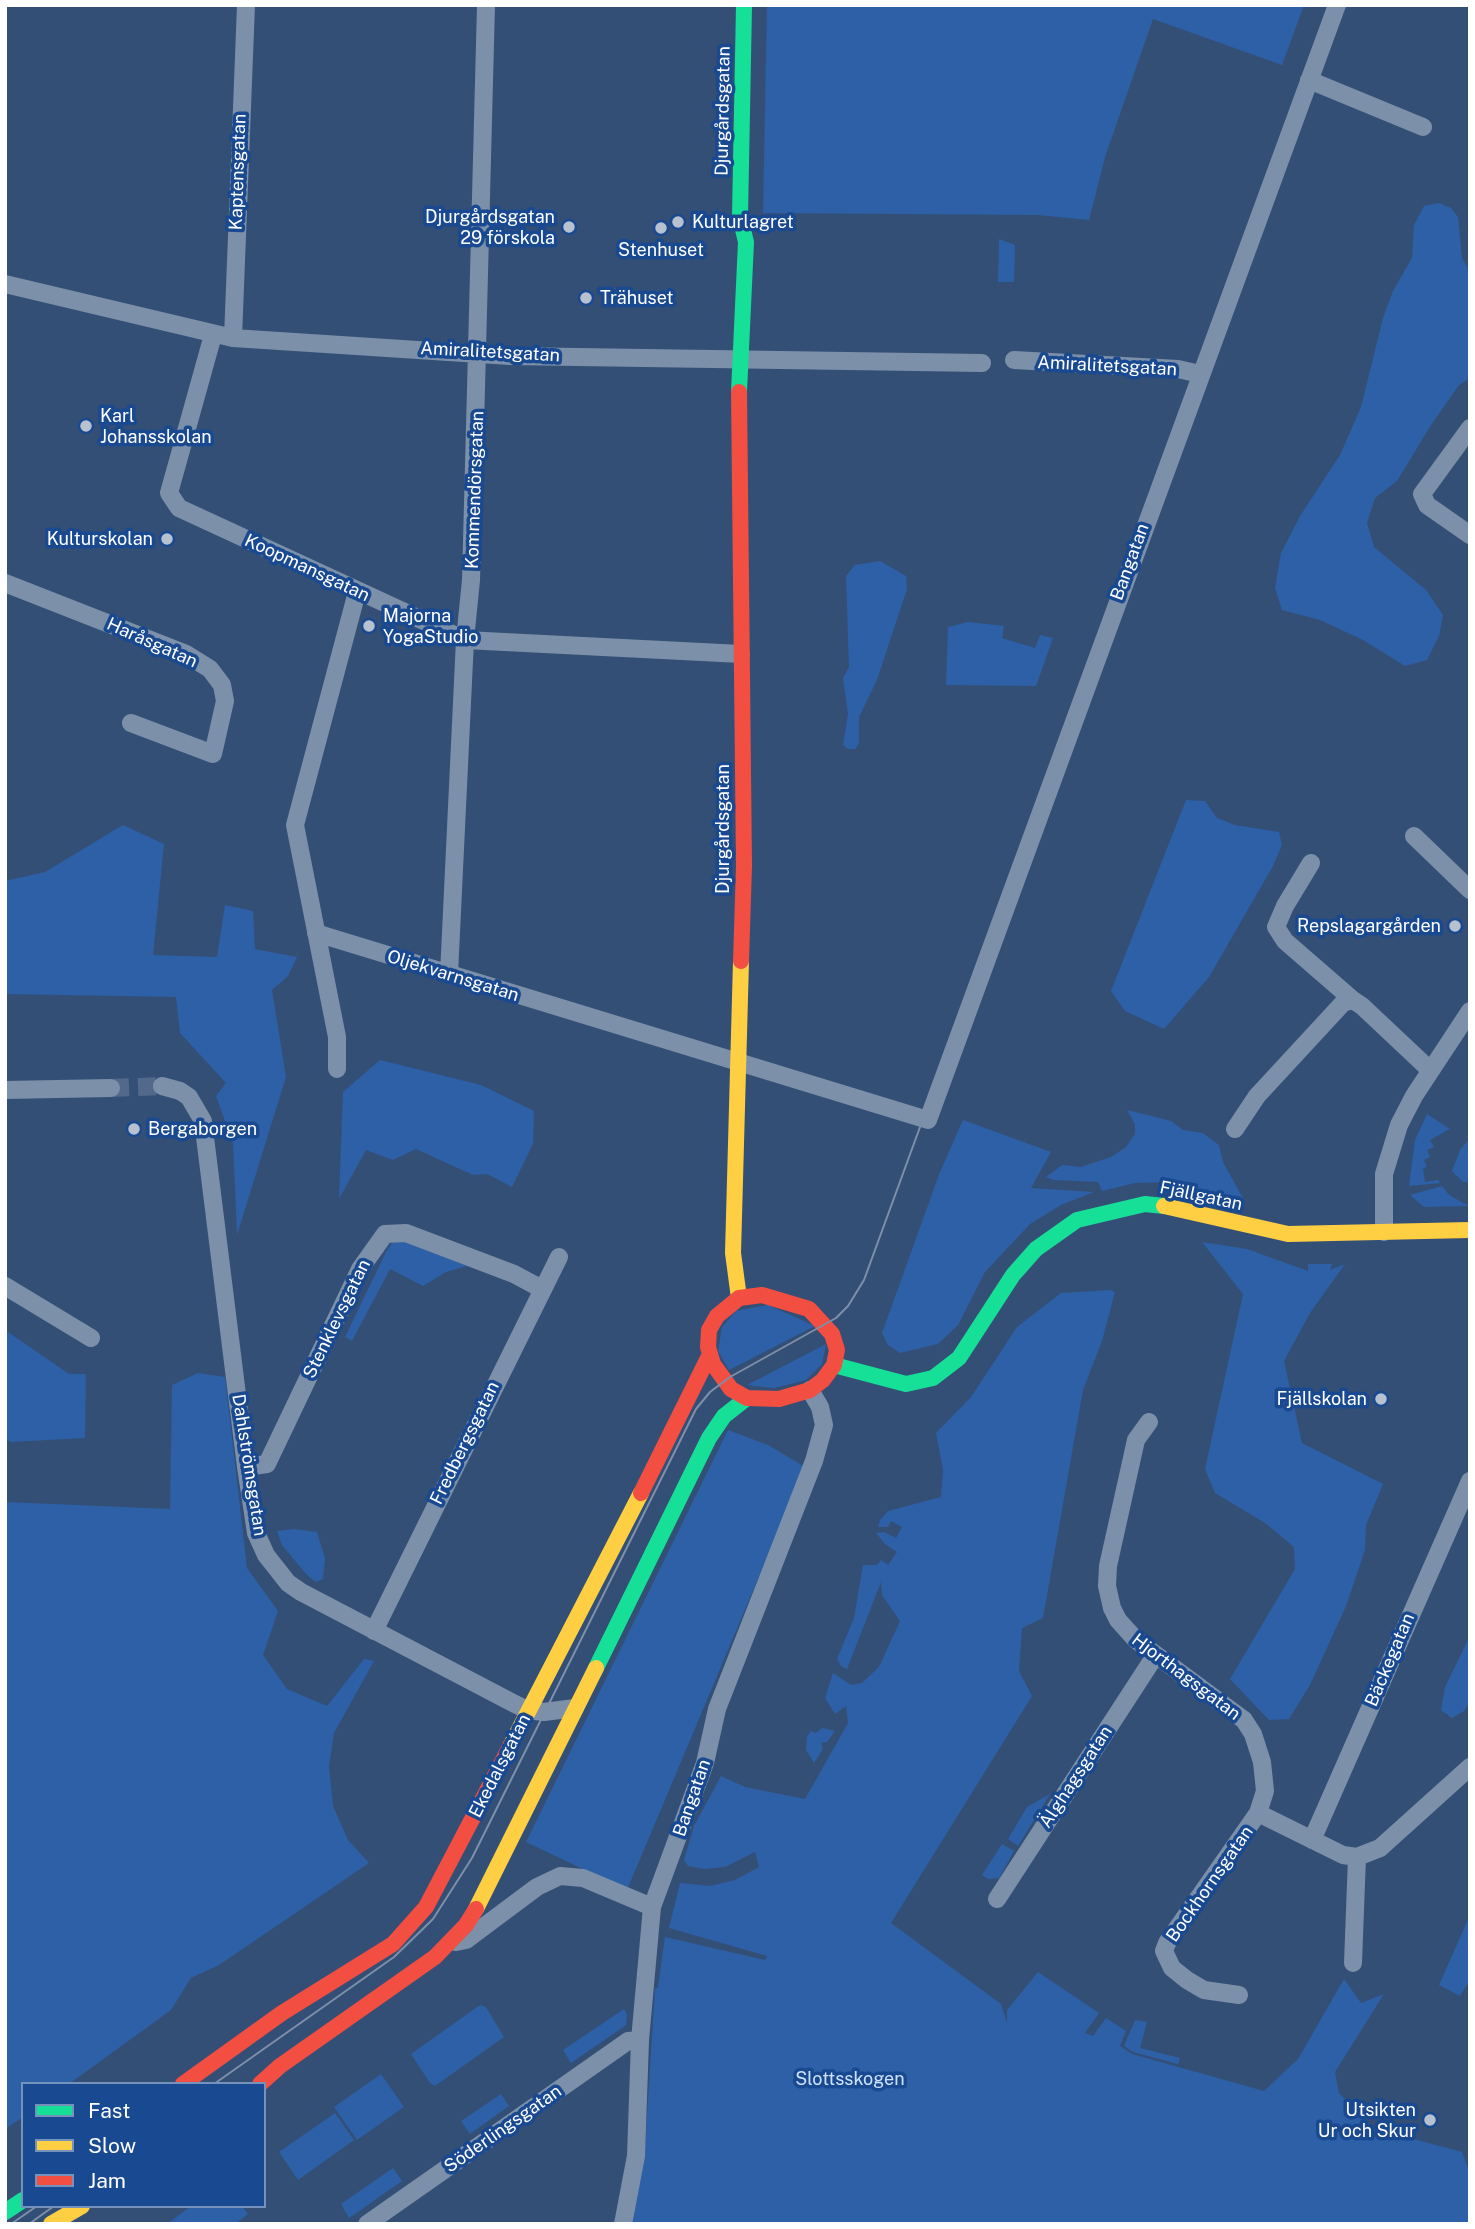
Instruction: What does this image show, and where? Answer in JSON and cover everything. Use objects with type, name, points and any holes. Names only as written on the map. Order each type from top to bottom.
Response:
[{"type":"street","name":"Kaptensgatan","points":[[233,338],[246,5]]},
{"type":"street","name":"Kommendörsgatan","points":[[449,974],[465,640],[471,580],[486,5]]},
{"type":"street","name":"Djurgårdsgatan","points":[[739,1298],[733,1253],[744,866],[739,359],[728,339],[731,234],[740,217],[744,5]]},
{"type":"street","name":"Bangatan","points":[[928,1120],[1337,5]]},
{"type":"street","points":[[1309,80],[1423,127]]},
{"type":"street","name":"Amiralitetsgatan","points":[[5,284],[233,338],[479,351],[510,356],[982,363]]},
{"type":"street","name":"Koopmansgatan","points":[[214,335],[169,493],[179,508],[465,640],[741,654]]},
{"type":"street","name":"Amiralitetsgatan","points":[[1014,360],[1178,369],[1200,374]]},
{"type":"street","points":[[1470,428],[1422,494],[1427,505],[1470,535]]},
{"type":"street","name":"Haråsgatan","points":[[5,583],[186,654],[210,669],[222,685],[225,701],[213,754],[131,723]]},
{"type":"street","points":[[337,1069],[337,1037],[295,825],[357,592]]},
{"type":"street","points":[[1414,836],[1470,890]]},
{"type":"street","points":[[1311,863],[1277,919],[1276,927],[1285,941],[1343,989],[1430,1070]]},
{"type":"street","name":"Oljekvarnsgatan","points":[[316,933],[861,1102],[928,1120]]},
{"type":"street","points":[[1235,1129],[1257,1096],[1343,1003],[1353,1000]]},
{"type":"street","points":[[1384,1232],[1383,1187],[1387,1158],[1399,1125],[1430,1070],[1470,1011]]},
{"type":"street","name":"Dahlströmsgatan","points":[[162,1086],[180,1091],[189,1097],[198,1108],[203,1121],[256,1533],[274,1566],[301,1592],[527,1710],[555,1713],[575,1708]]},
{"type":"street","points":[[5,1090],[111,1088]]},
{"type":"street","name":"Fjällgatan","points":[[834,1365],[906,1384],[933,1378],[959,1358],[1013,1275],[1036,1249],[1077,1220],[1109,1210],[1145,1205],[1166,1206],[1288,1234],[1470,1230]]},
{"type":"street","name":"Stenklevsgatan","points":[[246,1467],[267,1464],[360,1269],[386,1234],[406,1233],[514,1275],[542,1290]]},
{"type":"street","name":"Fredbergsgatan","points":[[374,1631],[559,1257]]},
{"type":"street","points":[[5,1286],[91,1338]]},
{"type":"street","points":[[770,1296],[809,1310],[832,1334],[837,1350],[834,1365],[823,1380],[810,1390],[779,1399],[747,1398],[724,1381],[710,1354],[709,1330],[722,1310],[739,1298],[770,1296]]},
{"type":"street","name":"Ekedalsgatan","points":[[186,2082],[282,2013],[338,1977],[370,1961],[410,1928],[437,1891],[710,1354]]},
{"type":"street","name":"Bangatan","points":[[623,2224],[636,2156],[640,2040],[652,1907],[705,1763],[717,1709],[814,1461],[824,1425],[820,1407],[810,1390]]},
{"type":"street","points":[[262,2082],[280,2066],[452,1942],[488,1889],[709,1438],[724,1416],[747,1398]]},
{"type":"street","name":"Hjorthagsgatan","points":[[1149,1422],[1136,1440],[1108,1566],[1107,1586],[1118,1620],[1155,1656],[1244,1720],[1253,1734],[1262,1762],[1265,1791],[1258,1813]]},
{"type":"street","name":"Bäckegatan","points":[[1312,1840],[1470,1481]]},
{"type":"street","name":"Älghagsgatan","points":[[997,1899],[1155,1656]]},
{"type":"street","points":[[1353,1963],[1357,1857],[1380,1848],[1470,1768]]},
{"type":"street","name":"Bockhornsgatan","points":[[1239,1995],[1204,1990],[1172,1968],[1164,1951],[1258,1813],[1343,1855],[1357,1857]]},
{"type":"street","points":[[452,1942],[466,1940],[537,1887],[560,1876],[583,1878],[652,1907]]},
{"type":"street","name":"Söderlingsgatan","points":[[367,2224],[628,2041],[640,2040]]},
{"type":"street","points":[[5,2212],[21,2201]]},
{"type":"street","points":[[51,2224],[79,2208]]},
{"type":"green space","points":[[767,5],[1304,5],[1282,65],[1153,19],[1106,154],[1089,220],[1038,215],[763,213]]},
{"type":"green space","points":[[1439,203],[1451,208],[1458,217],[1462,258],[1470,272],[1470,378],[1459,385],[1397,481],[1375,498],[1367,523],[1374,547],[1426,590],[1443,615],[1439,636],[1427,660],[1405,666],[1363,640],[1320,620],[1282,610],[1275,588],[1281,553],[1300,516],[1340,455],[1361,407],[1383,318],[1393,291],[1412,258],[1414,225],[1424,206]]},
{"type":"green space","points":[[999,239],[1015,245],[1014,282],[998,282]]},
{"type":"green space","points":[[880,561],[906,576],[907,589],[877,680],[859,717],[859,743],[855,749],[848,749],[843,745],[848,714],[843,678],[849,667],[846,576],[855,565]]},
{"type":"green space","points":[[968,622],[1004,626],[1002,638],[1035,648],[1040,635],[1053,638],[1036,686],[946,685],[948,627]]},
{"type":"green space","points":[[1186,800],[1205,801],[1217,818],[1235,825],[1279,832],[1282,845],[1273,866],[1209,977],[1164,1029],[1125,1011],[1111,991]]},
{"type":"green space","points":[[123,825],[164,844],[153,955],[217,957],[225,905],[253,911],[255,949],[297,957],[288,976],[272,990],[286,1077],[237,1235],[233,1143],[216,1096],[226,1083],[180,1033],[176,997],[5,994],[5,881],[45,872]]},
{"type":"green space","points":[[380,1060],[481,1085],[534,1111],[533,1144],[512,1187],[487,1174],[473,1175],[416,1149],[393,1160],[366,1150],[339,1199],[343,1092]]},
{"type":"green space","points":[[1127,1110],[1171,1121],[1183,1130],[1203,1133],[1219,1145],[1223,1162],[1244,1200],[1167,1182],[1135,1183],[1102,1191],[1098,1182],[1053,1180],[1046,1177],[1062,1165],[1081,1167],[1111,1157],[1126,1147],[1135,1134],[1135,1124]]},
{"type":"green space","points":[[1427,1114],[1450,1129],[1430,1140],[1434,1147],[1427,1150],[1430,1157],[1424,1160],[1427,1166],[1423,1169],[1425,1182],[1438,1180],[1440,1183],[1409,1186],[1415,1140]]},
{"type":"green space","points":[[963,1120],[1051,1152],[1031,1188],[1094,1192],[1061,1205],[1030,1224],[985,1272],[958,1325],[938,1344],[900,1353],[888,1345],[882,1333],[940,1172]]},
{"type":"green space","points":[[1470,1138],[1470,1182],[1463,1182],[1452,1171],[1460,1150]]},
{"type":"green space","points":[[1442,1186],[1449,1195],[1469,1206],[1424,1207],[1410,1195]]},
{"type":"green space","points":[[400,1240],[467,1266],[446,1272],[423,1286],[390,1269],[352,1341],[345,1337],[386,1252],[392,1243]]},
{"type":"green space","points":[[1202,1242],[1247,1249],[1308,1271],[1308,1264],[1332,1264],[1330,1270],[1345,1264],[1310,1313],[1284,1361],[1302,1443],[1383,1484],[1366,1525],[1365,1550],[1346,1606],[1310,1685],[1289,1719],[1269,1720],[1230,1679],[1295,1569],[1294,1547],[1265,1523],[1215,1493],[1205,1469],[1243,1294]]},
{"type":"green space","name":"Slottsskogen","points":[[1115,1292],[1102,1341],[1083,1390],[1043,1618],[1022,1628],[1019,1671],[1032,1696],[891,1923],[1001,2004],[1007,2023],[1007,2010],[1038,1972],[1099,2013],[1085,2033],[1093,2036],[1106,2018],[1126,2031],[1120,2046],[1132,2054],[1264,2091],[1298,2059],[1344,1979],[1361,2003],[1384,1994],[1335,2072],[1339,2093],[1373,2128],[1462,2152],[1470,2173],[1470,2224],[631,2224],[645,2148],[655,1989],[658,1987],[665,1937],[765,1960],[767,1956],[669,1928],[680,1883],[710,1886],[735,1880],[759,1867],[755,1852],[725,1867],[704,1869],[688,1866],[684,1860],[694,1826],[721,1776],[745,1787],[805,1799],[848,1723],[846,1706],[835,1714],[825,1698],[833,1673],[851,1685],[862,1683],[879,1667],[900,1621],[882,1595],[881,1582],[847,1669],[841,1666],[837,1659],[854,1618],[863,1565],[877,1565],[881,1560],[888,1565],[897,1552],[885,1544],[876,1533],[884,1532],[896,1538],[902,1527],[891,1521],[888,1527],[878,1527],[880,1520],[888,1511],[941,1497],[943,1470],[936,1433],[971,1397],[1017,1327],[1061,1293]]},
{"type":"green space","points":[[768,1305],[815,1326],[729,1370],[718,1351],[722,1327],[736,1311]]},
{"type":"green space","points":[[5,1330],[69,1374],[86,1374],[85,1438],[10,1442],[5,1437]]},
{"type":"green space","points":[[826,1344],[822,1364],[806,1380],[774,1388],[747,1385]]},
{"type":"green space","points":[[198,1373],[225,1377],[247,1568],[278,1611],[263,1655],[287,1689],[327,1706],[364,1659],[374,1661],[334,1733],[329,1766],[333,1806],[348,1840],[369,1863],[219,1965],[191,1978],[171,2010],[72,2082],[21,2082],[21,2118],[5,2129],[5,1502],[170,1509],[172,1385]]},
{"type":"green space","points":[[728,1430],[768,1445],[805,1467],[627,1890],[526,1842]]},
{"type":"green space","points":[[294,1529],[317,1532],[325,1558],[323,1579],[316,1582],[306,1574],[282,1545],[277,1531]]},
{"type":"green space","points":[[1470,1636],[1470,1702],[1464,1711],[1452,1718],[1441,1710],[1445,1687]]},
{"type":"green space","points":[[822,1728],[835,1731],[827,1742],[821,1743],[823,1749],[814,1763],[806,1750],[807,1736],[811,1731],[816,1733]]},
{"type":"green space","points":[[1050,1794],[1018,1846],[1008,1839],[1027,1807]]},
{"type":"green space","points":[[1002,1844],[1014,1851],[999,1878],[988,1879],[982,1875]]},
{"type":"green space","points":[[1470,1915],[1470,1980],[1460,1996],[1439,1985]]},
{"type":"green space","points":[[480,2005],[486,2007],[504,2037],[435,2086],[430,2083],[411,2054]]},
{"type":"green space","points":[[624,2009],[627,2014],[626,2025],[571,2063],[563,2050]]},
{"type":"green space","points":[[1135,2020],[1147,2022],[1140,2048],[1180,2058],[1178,2064],[1133,2052],[1124,2046]]},
{"type":"green space","points":[[381,2074],[404,2107],[357,2140],[334,2107]]},
{"type":"green space","points":[[501,2094],[509,2106],[470,2134],[461,2121]]},
{"type":"green space","points":[[335,2113],[354,2140],[298,2180],[279,2152]]},
{"type":"green space","points":[[393,2168],[402,2181],[349,2218],[341,2204]]},
{"type":"green space","points":[[188,2208],[244,2208],[248,2214],[235,2224],[167,2224]]},
{"type":"tunnel","points":[[111,1088],[162,1086]]},
{"type":"tram line","points":[[217,2082],[394,1957],[433,1919],[472,1858],[696,1409],[710,1392],[730,1377],[836,1318],[848,1306],[864,1280],[1331,5]]},
{"type":"tram line","points":[[11,2224],[34,2208]]},
{"type":"tram line","points":[[29,2224],[51,2208]]},
{"type":"traffic: fast","points":[[739,392],[746,242],[740,217],[744,5]]},
{"type":"traffic: fast","points":[[834,1365],[906,1384],[933,1378],[959,1358],[1013,1275],[1036,1249],[1077,1220],[1145,1204],[1164,1206]]},
{"type":"traffic: fast","points":[[596,1668],[709,1438],[724,1416],[747,1398]]},
{"type":"traffic: fast","points":[[5,2212],[21,2201]]},
{"type":"traffic: slow","points":[[739,1298],[733,1253],[741,961]]},
{"type":"traffic: slow","points":[[1164,1206],[1288,1234],[1470,1230]]},
{"type":"traffic: slow","points":[[511,1745],[641,1493]]},
{"type":"traffic: slow","points":[[476,1909],[596,1668]]},
{"type":"traffic: slow","points":[[51,2224],[79,2208]]},
{"type":"traffic: jam","points":[[739,392],[744,866],[741,961]]},
{"type":"traffic: jam","points":[[762,1295],[809,1309],[832,1334],[837,1350],[834,1365],[823,1380],[810,1390],[779,1399],[747,1398],[731,1389],[713,1364],[708,1347],[709,1330],[717,1316],[739,1298],[762,1295]]},
{"type":"traffic: jam","points":[[641,1493],[710,1354]]},
{"type":"traffic: jam","points":[[186,2082],[282,2013],[393,1944],[426,1907],[511,1745]]},
{"type":"traffic: jam","points":[[262,2082],[280,2066],[435,1957],[466,1925],[476,1909]]},
{"type":"place","name":"Kulturlagret","points":[[678,222]]},
{"type":"place","name":"Djurgårdsgatan 29 förskola","points":[[569,227]]},
{"type":"place","name":"Stenhuset","points":[[661,228]]},
{"type":"place","name":"Trähuset","points":[[586,298]]},
{"type":"place","name":"Karl Johansskolan","points":[[86,426]]},
{"type":"place","name":"Kulturskolan","points":[[167,539]]},
{"type":"place","name":"Majorna YogaStudio","points":[[369,626]]},
{"type":"place","name":"Repslagargården","points":[[1455,926]]},
{"type":"place","name":"Bergaborgen","points":[[134,1129]]},
{"type":"place","name":"Fjällskolan","points":[[1381,1399]]},
{"type":"place","name":"Utsikten Ur och Skur","points":[[1430,2120]]}]
